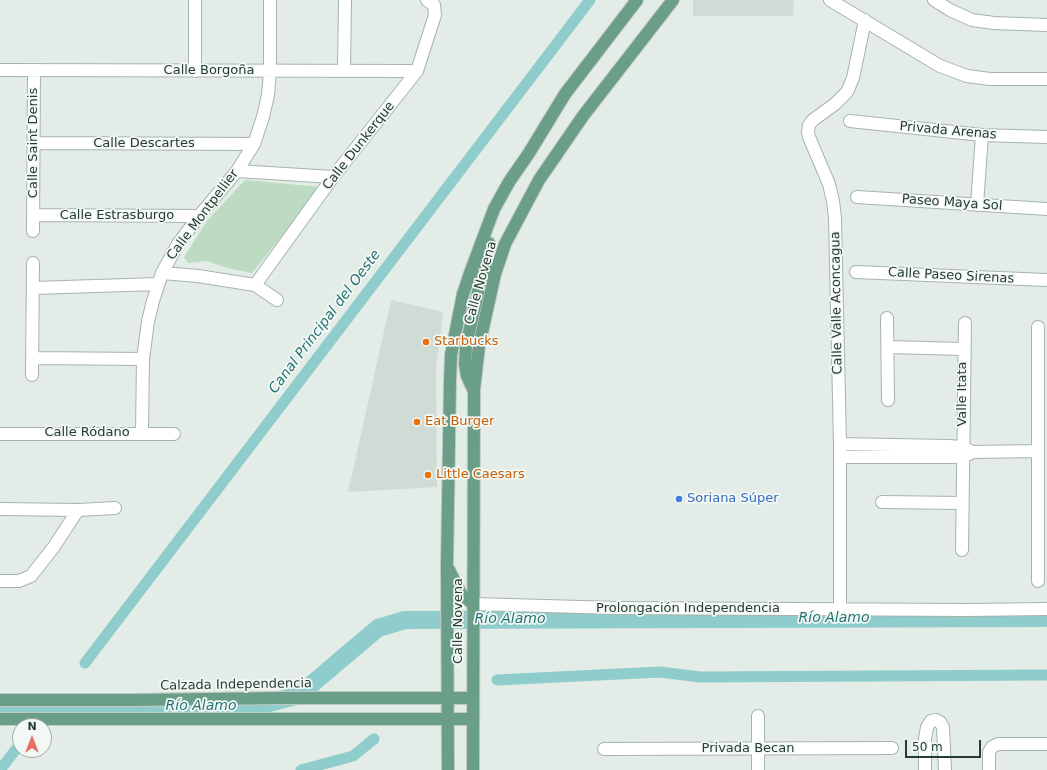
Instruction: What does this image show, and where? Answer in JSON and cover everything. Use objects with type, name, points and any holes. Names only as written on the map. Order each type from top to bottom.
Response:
[{"type":"main road","name":"Calle Novena","points":[[448,770],[447,565],[449,407],[452,355],[463,294],[494,209],[565,94],[637,0]]},
{"type":"main road","name":"Calle Novena","points":[[473,770],[474,390],[479,346],[495,274],[505,244],[539,180],[583,116],[673,0]]},
{"type":"main road","points":[[495,274],[487,270],[484,265],[484,256],[503,210],[527,167],[529,153]]},
{"type":"main road","points":[[470,273],[479,276],[481,279],[466,346],[465,364],[467,376],[474,390]]},
{"type":"main road","points":[[447,565],[461,594],[473,606]]},
{"type":"main road","name":"Calzada Independencia","points":[[0,700],[473,698]]},
{"type":"main road","points":[[0,720],[472,719]]},
{"type":"street","points":[[195,0],[195,71]]},
{"type":"street","name":"Calle Montpellier","points":[[142,433],[143,359],[148,321],[158,284],[162,273],[178,244],[199,216],[237,171],[254,144],[263,117],[268,95],[270,71],[270,0]]},
{"type":"street","points":[[344,71],[345,0]]},
{"type":"street","name":"Calle Dunkerque","points":[[255,285],[333,177],[417,71],[435,15],[434,5],[427,0]]},
{"type":"street","points":[[830,0],[940,66],[967,76],[990,79],[1047,79]]},
{"type":"street","points":[[934,0],[950,10],[972,20],[994,23],[1047,25]]},
{"type":"street","name":"Calle Valle Aconcagua","points":[[840,610],[840,444],[835,218],[829,184],[808,132],[809,125],[813,120],[835,104],[847,92],[853,78],[865,20]]},
{"type":"street","name":"Calle Borgoña","points":[[0,70],[417,71]]},
{"type":"street","name":"Calle Saint Denis","points":[[33,231],[35,143],[34,70]]},
{"type":"street","name":"Privada Arenas","points":[[850,121],[982,135],[1047,137]]},
{"type":"street","points":[[977,204],[982,135]]},
{"type":"street","name":"Calle Descartes","points":[[35,143],[254,144]]},
{"type":"street","points":[[237,171],[333,177]]},
{"type":"street","name":"Paseo Maya Sol","points":[[857,197],[1047,209]]},
{"type":"street","name":"Calle Estrasburgo","points":[[34,215],[199,216]]},
{"type":"street","points":[[32,375],[34,288],[33,263]]},
{"type":"street","name":"Calle Paseo Sirenas","points":[[856,272],[1047,280]]},
{"type":"street","points":[[162,273],[222,279],[255,285],[277,300]]},
{"type":"street","points":[[34,288],[158,284]]},
{"type":"street","points":[[887,318],[888,400]]},
{"type":"street","points":[[964,349],[965,323]]},
{"type":"street","points":[[1038,327],[1043,352],[1038,451],[1043,553],[1038,581]]},
{"type":"street","name":"Valle Itata","points":[[888,347],[964,349],[966,452],[962,503],[962,550]]},
{"type":"street","points":[[33,358],[143,359]]},
{"type":"street","name":"Calle Ródano","points":[[0,434],[174,434]]},
{"type":"street","points":[[840,444],[966,452]]},
{"type":"street","points":[[840,457],[1038,451]]},
{"type":"street","points":[[882,502],[962,503]]},
{"type":"street","points":[[0,509],[78,510],[115,508]]},
{"type":"street","points":[[0,581],[19,581],[31,576],[49,553],[78,510]]},
{"type":"street","name":"Prolongación Independencia","points":[[473,606],[840,610],[1047,609]]},
{"type":"street","points":[[758,716],[758,770]]},
{"type":"street","points":[[924,770],[926,727],[931,721],[936,720],[940,722],[943,727],[945,770]]},
{"type":"street","points":[[989,770],[989,752],[992,747],[998,744],[1047,744]]},
{"type":"street","name":"Privada Becan","points":[[604,749],[892,748]]},
{"type":"shaded area","points":[[693,0],[792,0],[794,1],[793,16],[693,16]]},
{"type":"shaded area","points":[[391,300],[443,312],[436,370],[437,487],[348,492]]},
{"type":"green space","points":[[245,180],[321,187],[252,273],[227,268],[207,261],[188,263],[184,257],[207,221]]},
{"type":"waterway","name":"Canal Principal del Oeste","points":[[85,663],[590,0]]},
{"type":"waterway","name":"Río Alamo","points":[[0,708],[218,708],[258,706],[299,695],[378,628],[405,620],[1047,618]]},
{"type":"waterway","points":[[497,680],[660,672],[700,677],[1047,675]]},
{"type":"waterway","points":[[301,770],[353,756],[374,739]]},
{"type":"waterway","name":"Canal Principal del Oeste","points":[[0,770],[12,754]]},
{"type":"place","name":"Starbucks","points":[[426,342]]},
{"type":"place","name":"Eat Burger","points":[[417,422]]},
{"type":"place","name":"Little Caesars","points":[[428,475]]},
{"type":"place","name":"Soriana Súper","points":[[679,499]]}]
